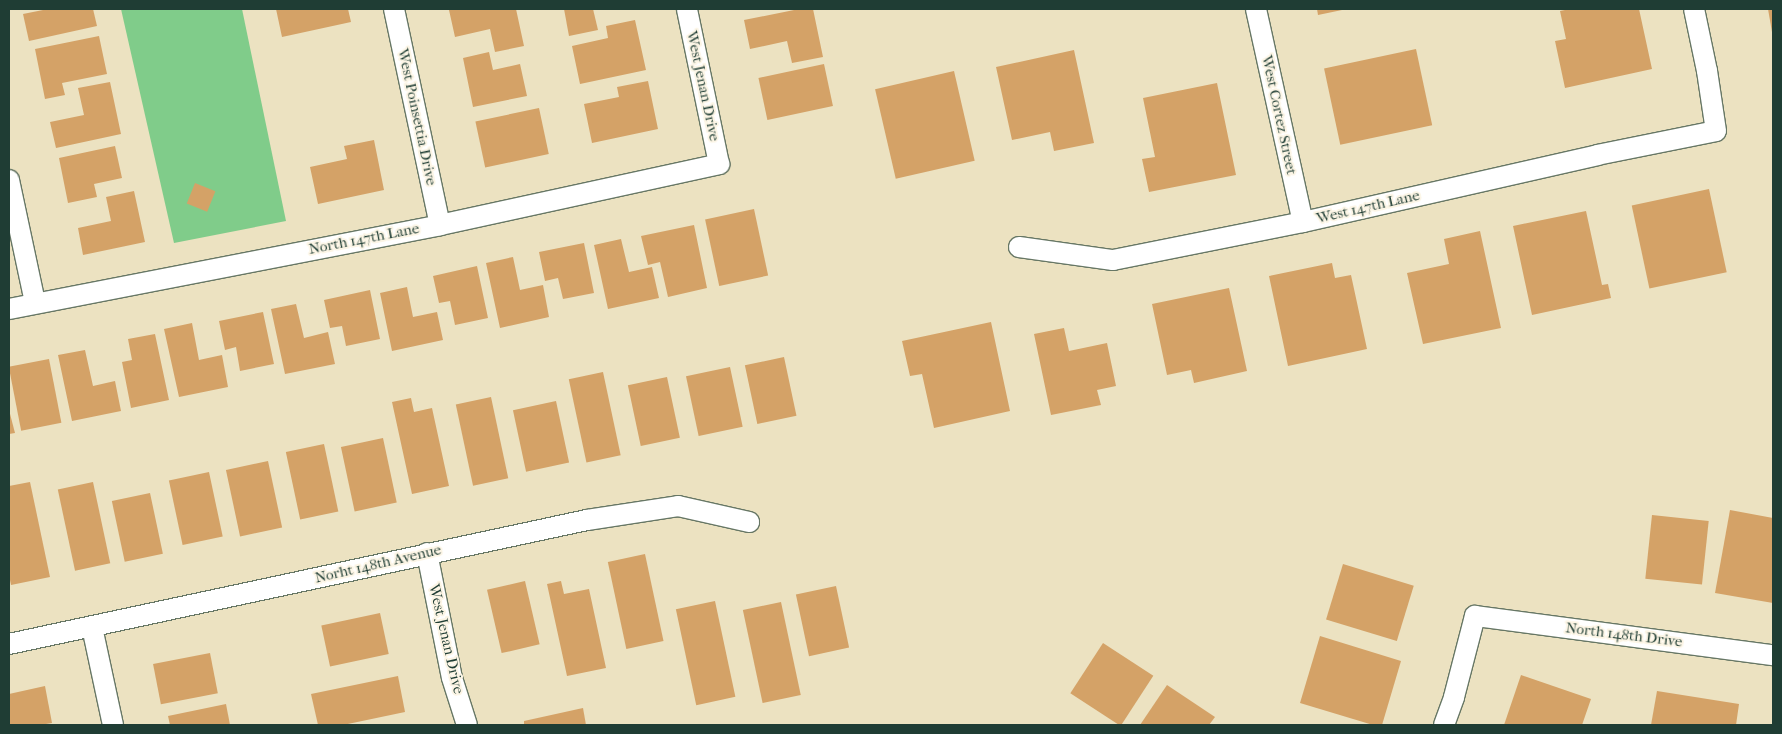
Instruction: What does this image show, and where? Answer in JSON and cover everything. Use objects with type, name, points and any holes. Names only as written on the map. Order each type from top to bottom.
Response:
[{"type":"street","name":"West Poinsettia Drive","points":[[394,9],[440,225]]},
{"type":"street","name":"West Jenan Drive","points":[[687,9],[719,164]]},
{"type":"street","name":"West Cortez Street","points":[[1256,9],[1303,222]]},
{"type":"street","name":"West 147th Lane","points":[[1019,247],[1113,260],[1303,222],[1597,155],[1716,131],[1708,71],[1694,9]]},
{"type":"street","name":"North 147th Lane","points":[[9,309],[35,302],[440,225],[719,164]]},
{"type":"street","points":[[9,180],[35,302]]},
{"type":"street","name":"Norht 148th Avenue","points":[[9,644],[588,520],[678,506],[749,522]]},
{"type":"street","name":"West Jenan Drive","points":[[427,553],[452,678],[467,725]]},
{"type":"street","name":"North 148th Drive","points":[[1444,725],[1454,697],[1475,616],[1773,654]]},
{"type":"street","points":[[92,627],[113,725]]},
{"type":"green space","points":[[121,9],[242,9],[286,221],[174,243]]},
{"type":"building","points":[[48,9],[93,9],[97,26],[29,41],[23,14]]},
{"type":"building","points":[[276,9],[348,9],[351,22],[282,37]]},
{"type":"building","points":[[516,9],[524,46],[495,52],[490,29],[455,37],[449,10]]},
{"type":"building","points":[[564,9],[593,9],[598,30],[569,36]]},
{"type":"building","points":[[799,9],[813,9],[823,57],[792,63],[787,41],[750,49],[744,20]]},
{"type":"building","points":[[1317,9],[1342,9],[1342,10],[1318,15]]},
{"type":"building","points":[[1570,9],[1639,9],[1652,69],[1565,88],[1555,41],[1566,39],[1560,11]]},
{"type":"building","points":[[1768,9],[1773,9],[1773,32],[1772,32]]},
{"type":"building","points":[[635,20],[646,70],[580,84],[572,46],[608,38],[606,26]]},
{"type":"building","points":[[99,36],[107,74],[62,83],[65,95],[45,99],[35,49]]},
{"type":"building","points":[[1416,49],[1432,125],[1340,145],[1324,69]]},
{"type":"building","points":[[1074,50],[1094,143],[1054,151],[1050,132],[1012,140],[996,67]]},
{"type":"building","points":[[489,52],[493,70],[520,64],[527,96],[473,107],[463,58]]},
{"type":"building","points":[[824,64],[833,106],[767,120],[758,78]]},
{"type":"building","points":[[954,71],[975,161],[896,179],[875,89]]},
{"type":"building","points":[[648,81],[658,129],[592,143],[584,104],[619,97],[617,87]]},
{"type":"building","points":[[110,82],[121,134],[56,148],[50,122],[84,115],[78,88]]},
{"type":"building","points":[[1217,83],[1236,175],[1149,192],[1142,159],[1155,157],[1143,98]]},
{"type":"building","points":[[539,108],[549,154],[485,167],[475,122]]},
{"type":"building","points":[[374,140],[384,190],[318,204],[310,167],[347,159],[344,146]]},
{"type":"building","points":[[115,146],[122,178],[94,184],[97,197],[68,203],[59,158]]},
{"type":"building","points":[[195,183],[215,191],[207,212],[187,203]]},
{"type":"building","points":[[1709,189],[1727,272],[1649,289],[1632,205]]},
{"type":"building","points":[[134,191],[145,242],[83,255],[78,228],[111,221],[106,197]]},
{"type":"building","points":[[754,209],[768,276],[719,286],[705,219]]},
{"type":"building","points":[[1586,211],[1602,285],[1608,284],[1611,298],[1532,315],[1513,226]]},
{"type":"building","points":[[694,225],[707,288],[668,297],[660,262],[648,265],[641,236]]},
{"type":"building","points":[[1480,231],[1501,328],[1423,344],[1407,273],[1449,264],[1444,239]]},
{"type":"building","points":[[621,239],[629,272],[652,267],[659,298],[608,309],[594,245]]},
{"type":"building","points":[[584,243],[594,293],[563,299],[558,278],[545,281],[539,252]]},
{"type":"building","points":[[513,257],[520,290],[543,285],[549,317],[500,328],[486,263]]},
{"type":"building","points":[[1332,263],[1335,278],[1351,275],[1367,349],[1288,366],[1269,276]]},
{"type":"building","points":[[477,266],[488,318],[455,325],[450,301],[439,303],[433,276]]},
{"type":"building","points":[[407,287],[413,317],[437,312],[443,340],[392,351],[380,293]]},
{"type":"building","points":[[1229,288],[1247,371],[1194,383],[1191,370],[1167,375],[1152,304]]},
{"type":"building","points":[[370,290],[380,339],[346,346],[342,326],[330,328],[324,300]]},
{"type":"building","points":[[296,304],[304,338],[328,332],[335,364],[285,374],[271,309]]},
{"type":"building","points":[[263,312],[274,364],[240,371],[236,347],[225,350],[219,321]]},
{"type":"building","points":[[991,322],[1010,411],[934,428],[922,374],[910,376],[902,341]]},
{"type":"building","points":[[192,323],[199,360],[222,355],[228,387],[179,397],[164,329]]},
{"type":"building","points":[[1064,328],[1069,351],[1107,343],[1116,386],[1097,390],[1101,405],[1051,415],[1034,334]]},
{"type":"building","points":[[155,334],[169,400],[131,408],[122,362],[132,360],[128,339]]},
{"type":"building","points":[[85,350],[93,386],[115,381],[121,411],[72,421],[58,355]]},
{"type":"building","points":[[784,357],[796,416],[757,424],[745,365]]},
{"type":"building","points":[[49,359],[61,423],[21,431],[9,367]]},
{"type":"building","points":[[730,367],[743,427],[699,436],[686,376]]},
{"type":"building","points":[[603,372],[621,455],[586,462],[569,379]]},
{"type":"building","points":[[667,377],[680,438],[641,446],[628,385]]},
{"type":"building","points":[[491,397],[508,478],[473,486],[456,404]]},
{"type":"building","points":[[411,398],[414,412],[432,408],[449,486],[412,494],[392,402]]},
{"type":"building","points":[[556,401],[569,463],[526,472],[513,410]]},
{"type":"building","points":[[9,410],[15,433],[9,434]]},
{"type":"building","points":[[383,438],[397,503],[355,511],[341,447]]},
{"type":"building","points":[[324,444],[338,511],[300,520],[286,452]]},
{"type":"building","points":[[268,461],[282,528],[240,536],[226,470]]},
{"type":"building","points":[[209,472],[223,537],[183,545],[169,481]]},
{"type":"building","points":[[30,482],[50,577],[11,585],[9,575],[9,486]]},
{"type":"building","points":[[93,482],[110,563],[75,571],[58,489]]},
{"type":"building","points":[[150,493],[163,554],[125,562],[112,501]]},
{"type":"building","points":[[1730,510],[1773,518],[1773,603],[1715,593]]},
{"type":"building","points":[[1652,515],[1709,521],[1702,585],[1645,579]]},
{"type":"building","points":[[645,554],[664,641],[626,649],[608,562]]},
{"type":"building","points":[[1343,564],[1414,586],[1397,641],[1326,619]]},
{"type":"building","points":[[525,581],[540,644],[502,653],[487,590]]},
{"type":"building","points":[[561,581],[564,594],[589,589],[606,668],[567,676],[547,584]]},
{"type":"building","points":[[836,586],[849,648],[809,656],[796,595]]},
{"type":"building","points":[[715,601],[735,697],[696,705],[676,609]]},
{"type":"building","points":[[781,602],[801,695],[763,703],[743,610]]},
{"type":"building","points":[[380,613],[389,654],[330,667],[321,625]]},
{"type":"building","points":[[1320,636],[1401,661],[1382,725],[1373,725],[1300,703]]},
{"type":"building","points":[[1103,643],[1153,676],[1121,725],[1070,693]]},
{"type":"building","points":[[210,653],[218,693],[161,704],[153,664]]},
{"type":"building","points":[[1521,675],[1591,699],[1582,725],[1504,725]]},
{"type":"building","points":[[398,676],[405,712],[343,725],[318,725],[311,694]]},
{"type":"building","points":[[1167,685],[1215,717],[1209,725],[1140,725]]},
{"type":"building","points":[[45,686],[52,723],[9,725],[9,694]]},
{"type":"building","points":[[1657,691],[1739,704],[1736,725],[1651,725]]},
{"type":"building","points":[[226,704],[230,725],[170,725],[168,716]]},
{"type":"building","points":[[583,708],[586,725],[524,725],[524,721]]}]
